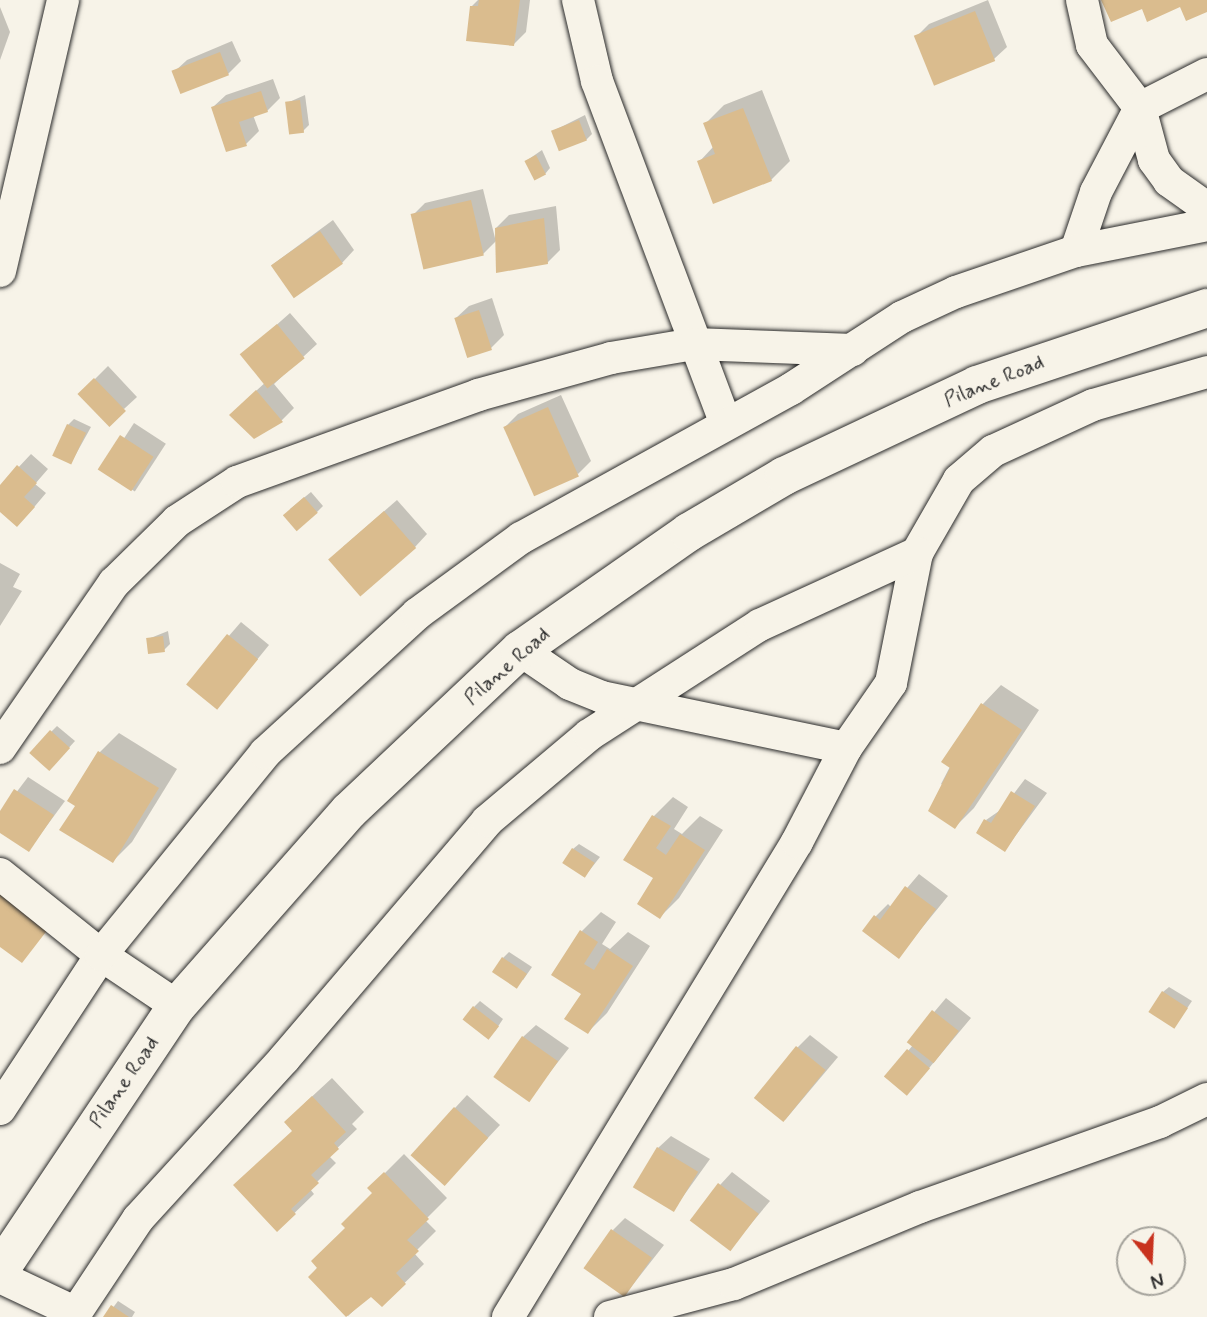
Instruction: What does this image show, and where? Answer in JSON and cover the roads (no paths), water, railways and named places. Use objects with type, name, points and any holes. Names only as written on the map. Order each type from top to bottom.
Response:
[{"type":"main road","name":"Pilane Road","points":[[0,1270],[177,1006],[349,811],[520,650],[689,532],[784,476],[977,385],[1207,308]]},
{"type":"street","points":[[1,267],[63,0]]},
{"type":"street","points":[[578,0],[597,81],[726,424]]},
{"type":"street","points":[[1082,0],[1093,45],[1140,108],[1154,160],[1169,181],[1207,208]]},
{"type":"street","points":[[1076,251],[1096,192],[1140,108],[1207,74]]},
{"type":"street","points":[[3,1099],[102,955],[265,753],[417,614],[521,538],[726,424],[853,350],[902,317],[956,292],[1076,251],[1207,225]]},
{"type":"street","points":[[0,748],[114,583],[177,521],[237,482],[478,395],[611,358],[694,344],[853,350]]},
{"type":"street","points":[[509,1317],[797,842],[846,748],[891,682],[917,553],[959,480],[993,451],[1093,405],[1207,372]]},
{"type":"street","points":[[0,1277],[74,1314],[138,1219],[284,1059],[486,821],[589,735],[760,625],[917,553]]},
{"type":"street","points":[[520,650],[570,684],[638,704],[846,748]]},
{"type":"street","points":[[0,874],[102,955],[177,1006]]},
{"type":"street","points":[[610,1317],[734,1284],[920,1207],[1160,1122],[1207,1099]]}]
